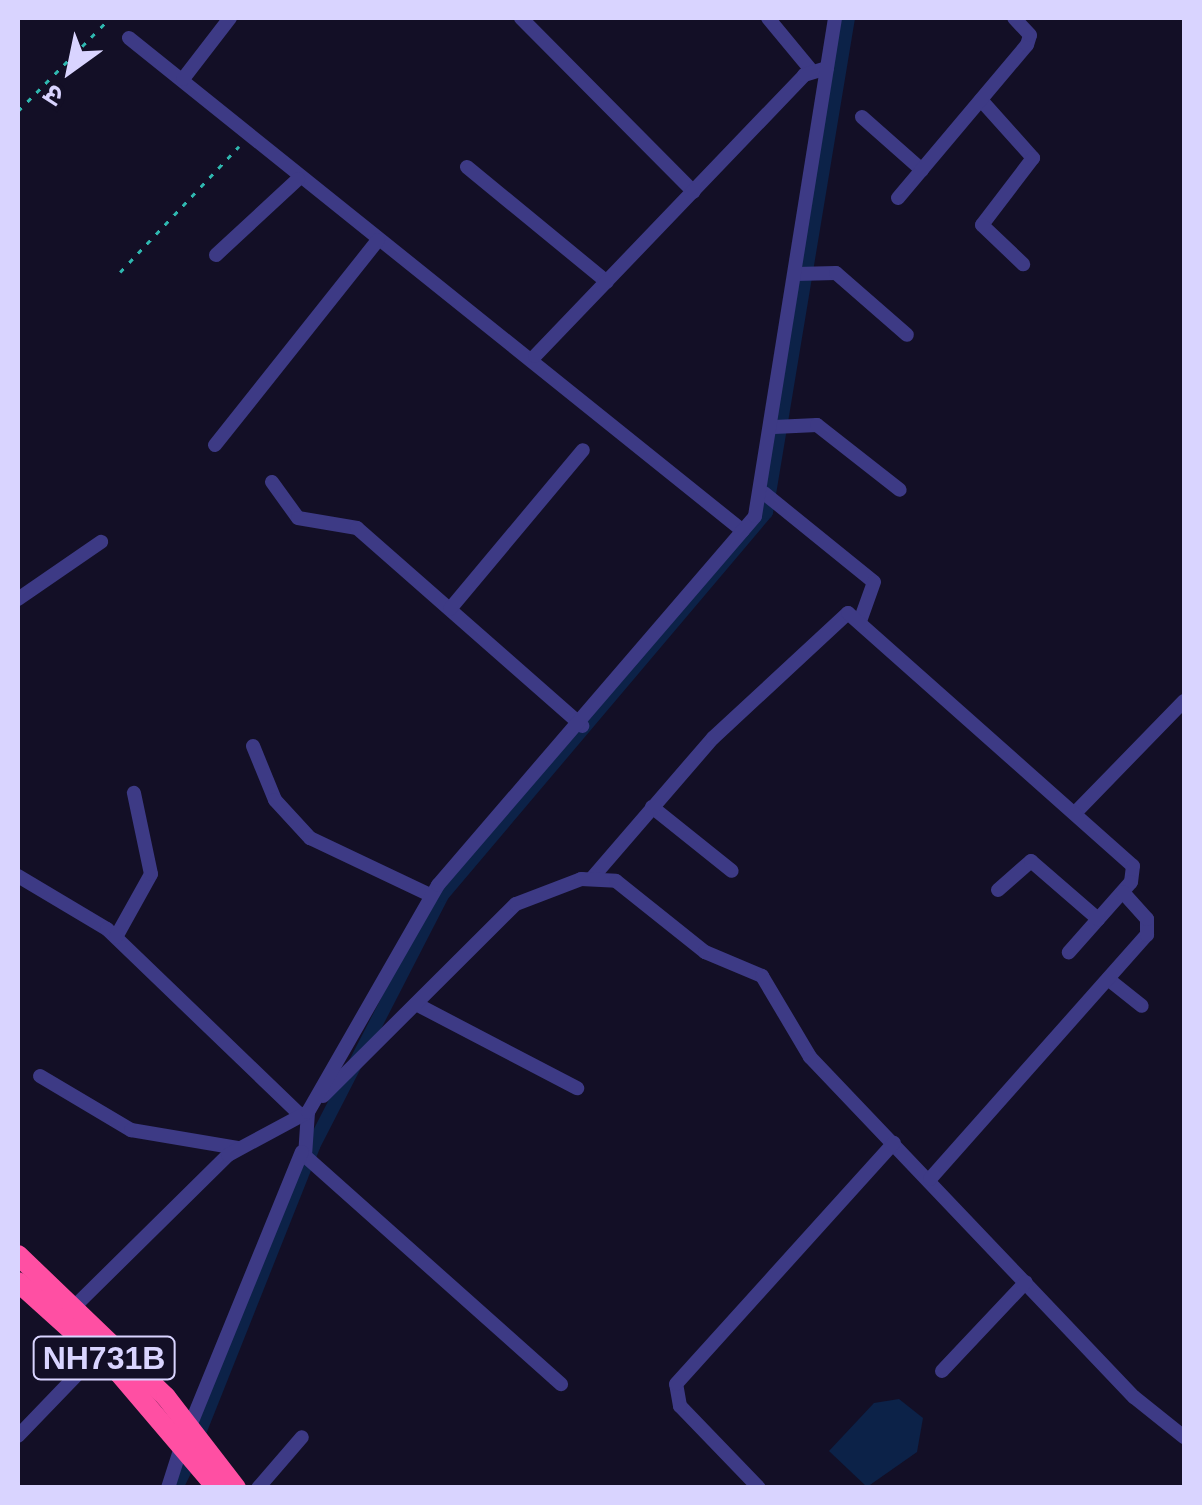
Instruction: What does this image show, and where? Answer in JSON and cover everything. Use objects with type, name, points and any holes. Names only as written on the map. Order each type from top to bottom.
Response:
[{"type":"highway","points":[[18,1256],[74,1307],[236,1488]]},
{"type":"highway","name":"NH731B","points":[[18,1282],[186,1435],[217,1488]]},
{"type":"street","points":[[183,80],[230,18]]},
{"type":"street","points":[[521,18],[694,192]]},
{"type":"street","points":[[768,18],[810,70]]},
{"type":"street","points":[[168,1488],[186,1435],[306,1156],[309,1109],[430,896],[582,726],[769,496],[805,273],[834,18]]},
{"type":"street","points":[[898,198],[1030,40],[1014,18]]},
{"type":"street","points":[[129,38],[183,80],[245,138],[536,356],[743,531]]},
{"type":"street","points":[[536,356],[810,70],[827,68]]},
{"type":"street","points":[[981,100],[1034,158],[982,225],[1023,264]]},
{"type":"street","points":[[862,117],[922,170]]},
{"type":"street","points":[[467,167],[607,282]]},
{"type":"street","points":[[216,254],[298,179]]},
{"type":"street","points":[[216,445],[378,240]]},
{"type":"street","points":[[805,273],[836,273],[907,335]]},
{"type":"street","points":[[780,428],[817,425],[900,490]]},
{"type":"street","points":[[450,608],[584,450]]},
{"type":"street","points":[[272,482],[298,518],[357,528],[582,726]]},
{"type":"street","points":[[769,496],[874,582],[860,621]]},
{"type":"street","points":[[18,599],[102,542]]},
{"type":"street","points":[[74,1307],[237,1148],[309,1109],[354,1070],[516,904],[592,878],[652,807],[841,613],[860,621],[1133,866],[1123,892],[1069,952]]},
{"type":"street","points":[[1076,812],[1184,700]]},
{"type":"street","points":[[252,746],[275,800],[310,838],[430,896]]},
{"type":"street","points":[[116,937],[151,874],[134,793]]},
{"type":"street","points":[[652,807],[732,871]]},
{"type":"street","points":[[998,890],[1031,861],[1098,919]]},
{"type":"street","points":[[18,876],[116,937],[309,1109]]},
{"type":"street","points":[[592,878],[626,886],[705,952],[762,976],[800,1046],[1026,1282],[1184,1437]]},
{"type":"street","points":[[930,1179],[1150,927],[1123,892]]},
{"type":"street","points":[[1108,979],[1142,1006]]},
{"type":"street","points":[[416,1004],[577,1088]]},
{"type":"street","points":[[40,1076],[131,1130],[237,1148]]},
{"type":"street","points":[[759,1488],[680,1406],[676,1384],[894,1143]]},
{"type":"street","points":[[306,1156],[561,1384]]},
{"type":"street","points":[[942,1372],[1026,1282]]},
{"type":"street","points":[[18,1436],[98,1353]]},
{"type":"street","points":[[258,1488],[302,1437]]},
{"type":"path","points":[[18,110],[110,18]]},
{"type":"path","points":[[120,272],[245,138]]},
{"type":"water","points":[[899,1399],[923,1418],[917,1452],[867,1487],[829,1451],[874,1403]]},
{"type":"waterway","points":[[199,1433],[313,1146],[442,895],[766,512],[848,18]]},
{"type":"waterway","points":[[176,1488],[190,1459]]}]
